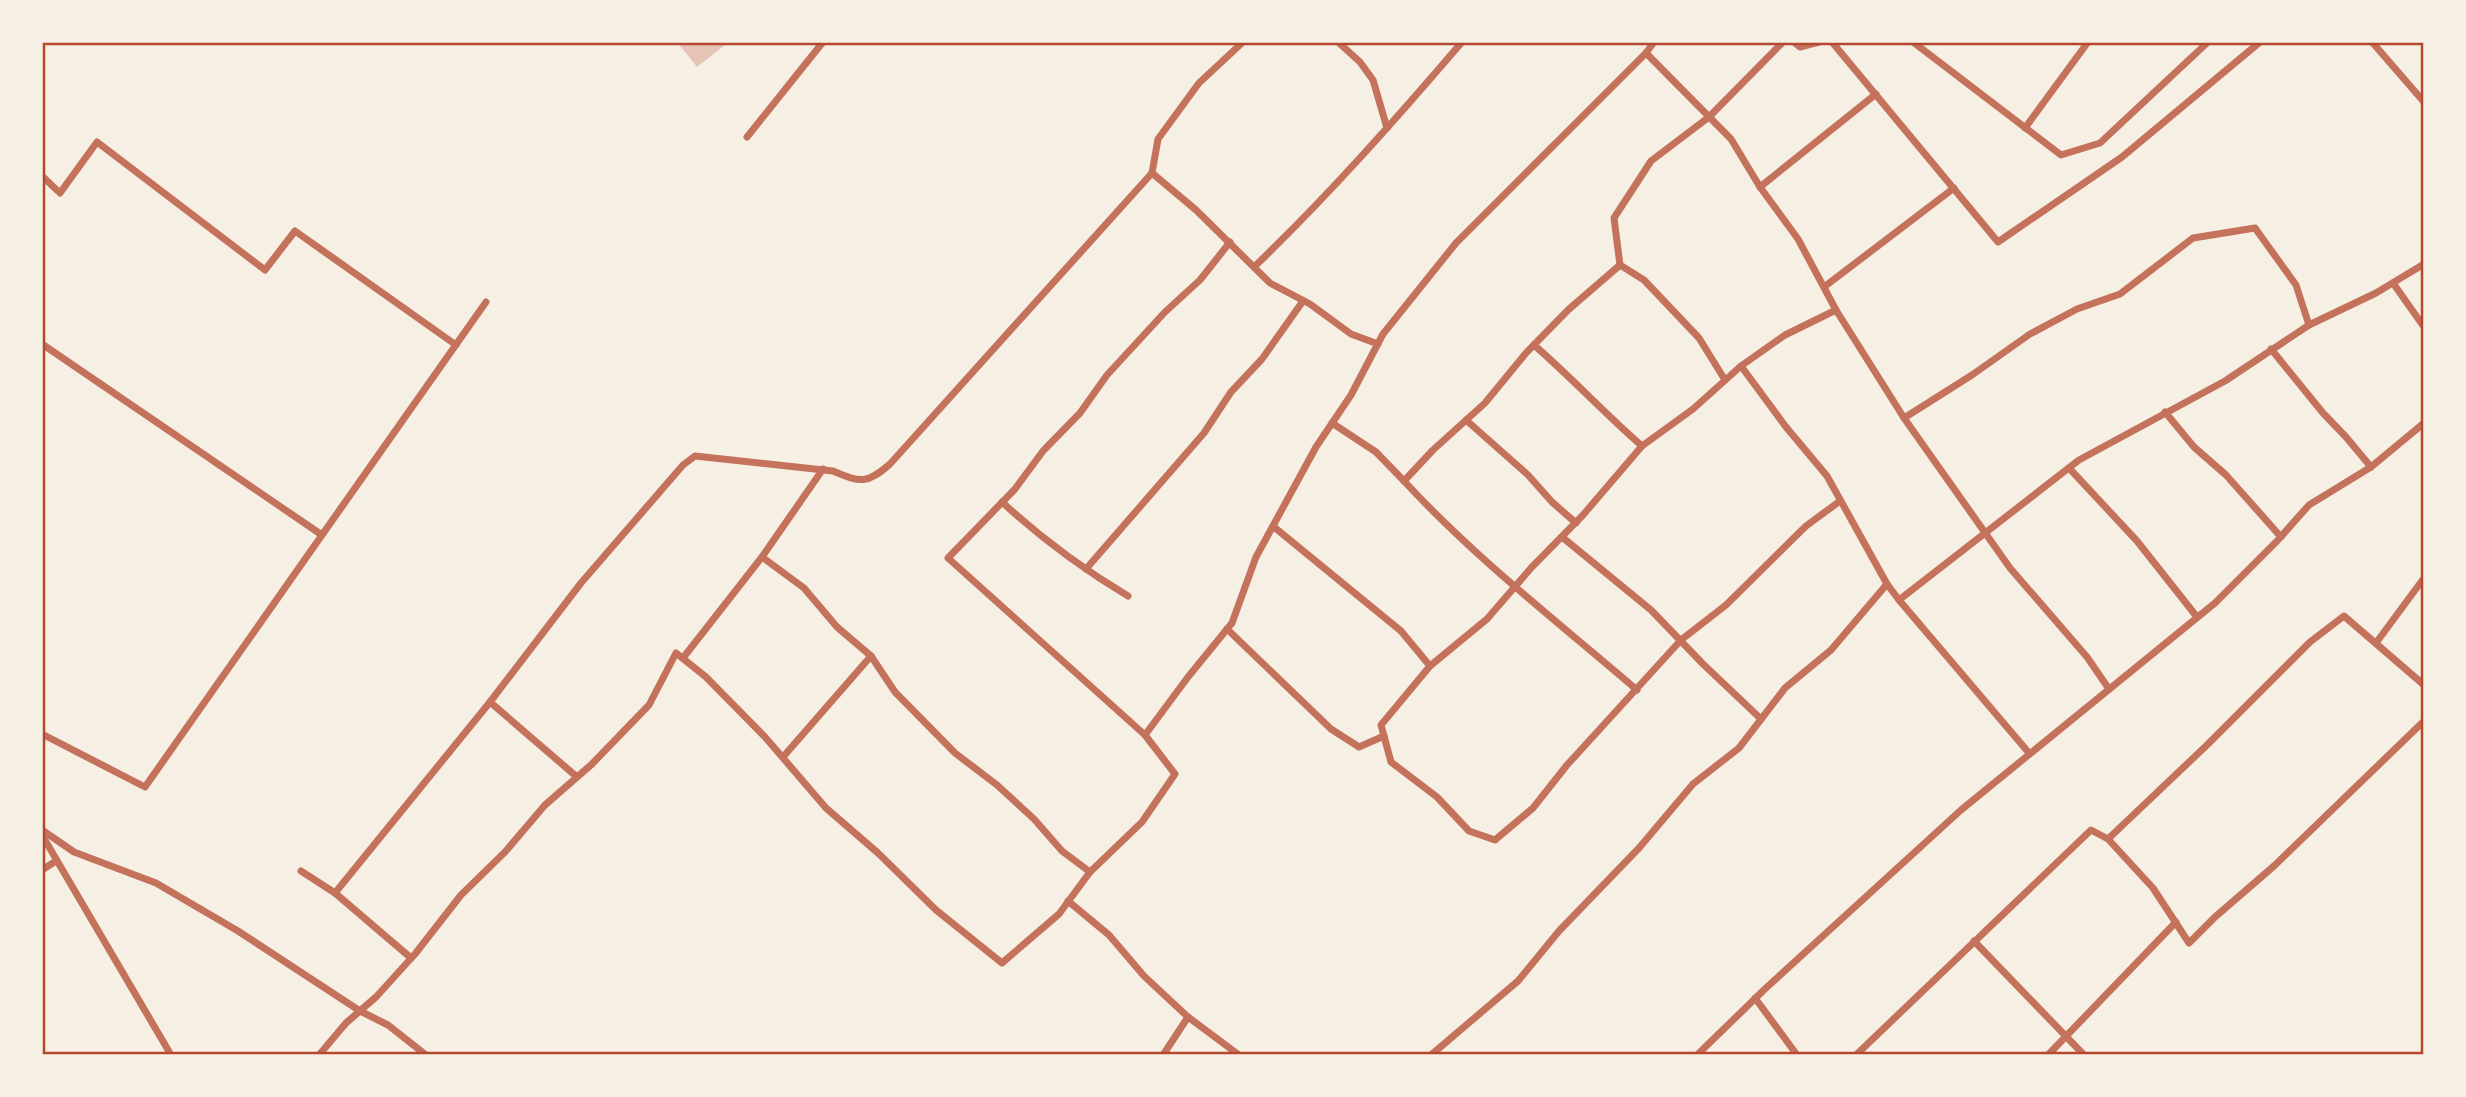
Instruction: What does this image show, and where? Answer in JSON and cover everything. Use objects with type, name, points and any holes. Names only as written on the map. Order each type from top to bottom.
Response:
[{"type":"street","points":[[747,137],[823,42]]},
{"type":"street","points":[[335,893],[490,702],[581,583],[683,465],[695,456],[823,469],[854,479],[874,478],[890,464],[1152,173],[1158,139],[1199,83],[1243,42]]},
{"type":"street","points":[[1338,42],[1360,62],[1374,80],[1387,128]]},
{"type":"street","points":[[1254,267],[1387,128],[1462,42]]},
{"type":"street","points":[[1146,735],[1232,623],[1256,557],[1316,447],[1378,344],[1417,289],[1456,243],[1654,42]]},
{"type":"street","points":[[1620,265],[1614,218],[1651,161],[1709,117],[1783,42]]},
{"type":"street","points":[[1794,42],[1800,47],[1819,42]]},
{"type":"street","points":[[1832,42],[1998,242],[2122,157],[2260,42]]},
{"type":"street","points":[[1913,42],[1923,45],[2061,155],[2101,143],[2208,42]]},
{"type":"street","points":[[2025,128],[2088,42]]},
{"type":"street","points":[[2372,42],[2424,102]]},
{"type":"street","points":[[1646,53],[1731,139],[1760,187],[1798,239],[1836,310],[1904,418],[2010,568],[2087,657],[2109,688]]},
{"type":"street","points":[[1760,187],[1876,94]]},
{"type":"street","points":[[42,176],[60,192],[97,142],[265,270],[295,231],[456,345]]},
{"type":"street","points":[[1152,173],[1196,209],[1270,283],[1303,301],[1351,334],[1378,344]]},
{"type":"street","points":[[1824,287],[1954,188]]},
{"type":"street","points":[[1904,418],[2030,334],[2077,309],[2120,294],[2193,237],[2255,228],[2296,285],[2309,325]]},
{"type":"street","points":[[319,1055],[346,1023],[376,998],[461,895],[505,852],[544,805],[577,777],[649,705],[676,653],[706,677],[783,757],[825,807],[878,853],[936,910],[1002,963],[1059,914],[1090,872],[1142,822],[1175,774],[1146,735],[948,558],[1015,489],[1043,451],[1080,413],[1107,375],[1165,312],[1200,280],[1230,242]]},
{"type":"street","points":[[1899,600],[2069,468],[2165,412],[2225,381],[2309,325],[2393,283],[2424,264]]},
{"type":"street","points":[[1404,481],[1485,403],[1568,310],[1620,265]]},
{"type":"street","points":[[1620,265],[1644,280],[1699,338],[1725,380]]},
{"type":"street","points":[[2393,283],[2424,327]]},
{"type":"street","points":[[1086,569],[1204,433],[1231,392],[1262,359],[1303,301]]},
{"type":"street","points":[[42,734],[145,787],[486,302]]},
{"type":"street","points":[[1836,310],[1785,335],[1741,366],[1693,409],[1642,446],[1576,523],[1487,619],[1430,666],[1381,725],[1391,762],[1437,797],[1469,831],[1495,840],[1533,808],[1567,765],[1681,640],[1726,605],[1806,526],[1840,501]]},
{"type":"street","points":[[42,345],[322,536]]},
{"type":"street","points":[[1534,345],[1642,446]]},
{"type":"street","points":[[2271,349],[2322,413],[2371,467]]},
{"type":"street","points":[[1741,366],[1827,477],[1886,584],[2029,753]]},
{"type":"street","points":[[2165,412],[2194,447],[2226,475],[2281,537]]},
{"type":"street","points":[[1466,420],[1528,475],[1552,502],[1576,523]]},
{"type":"street","points":[[1332,423],[1376,452],[1444,524],[1487,564],[1637,690]]},
{"type":"street","points":[[1697,1055],[1755,998],[1961,810],[2214,603],[2281,537],[2309,505],[2371,467],[2424,423]]},
{"type":"street","points":[[2069,468],[2137,541],[2197,617]]},
{"type":"street","points":[[683,658],[762,557],[823,469]]},
{"type":"street","points":[[1002,502],[1028,526],[1128,596]]},
{"type":"street","points":[[1274,527],[1401,631],[1430,666]]},
{"type":"street","points":[[1562,537],[1651,610],[1762,719]]},
{"type":"street","points":[[762,557],[804,588],[837,627],[871,656],[895,692],[955,753],[997,785],[1034,819],[1062,851],[1090,872]]},
{"type":"street","points":[[2376,643],[2424,578]]},
{"type":"street","points":[[1431,1055],[1518,981],[1559,931],[1639,848],[1693,784],[1740,748],[1785,688],[1832,650],[1886,584]]},
{"type":"street","points":[[2108,839],[2310,642],[2344,616],[2424,685]]},
{"type":"street","points":[[1227,629],[1331,729],[1359,747],[1384,736]]},
{"type":"street","points":[[783,757],[871,656]]},
{"type":"street","points":[[490,702],[577,777]]},
{"type":"street","points":[[1856,1055],[2091,830],[2108,839],[2153,888],[2189,943],[2215,916],[2274,866],[2424,721]]},
{"type":"street","points":[[42,833],[171,1055]]},
{"type":"street","points":[[42,833],[74,852],[156,883],[248,938],[360,1011],[388,1025],[426,1055]]},
{"type":"street","points":[[42,870],[56,861]]},
{"type":"street","points":[[301,871],[335,893],[411,958]]},
{"type":"street","points":[[1068,901],[1109,935],[1144,976],[1188,1017],[1239,1055]]},
{"type":"street","points":[[2049,1055],[2176,922]]},
{"type":"street","points":[[1974,941],[2084,1055]]},
{"type":"street","points":[[1755,998],[1797,1055]]},
{"type":"street","points":[[1163,1055],[1188,1017]]},
{"type":"building","points":[[677,42],[729,42],[697,67]]}]
